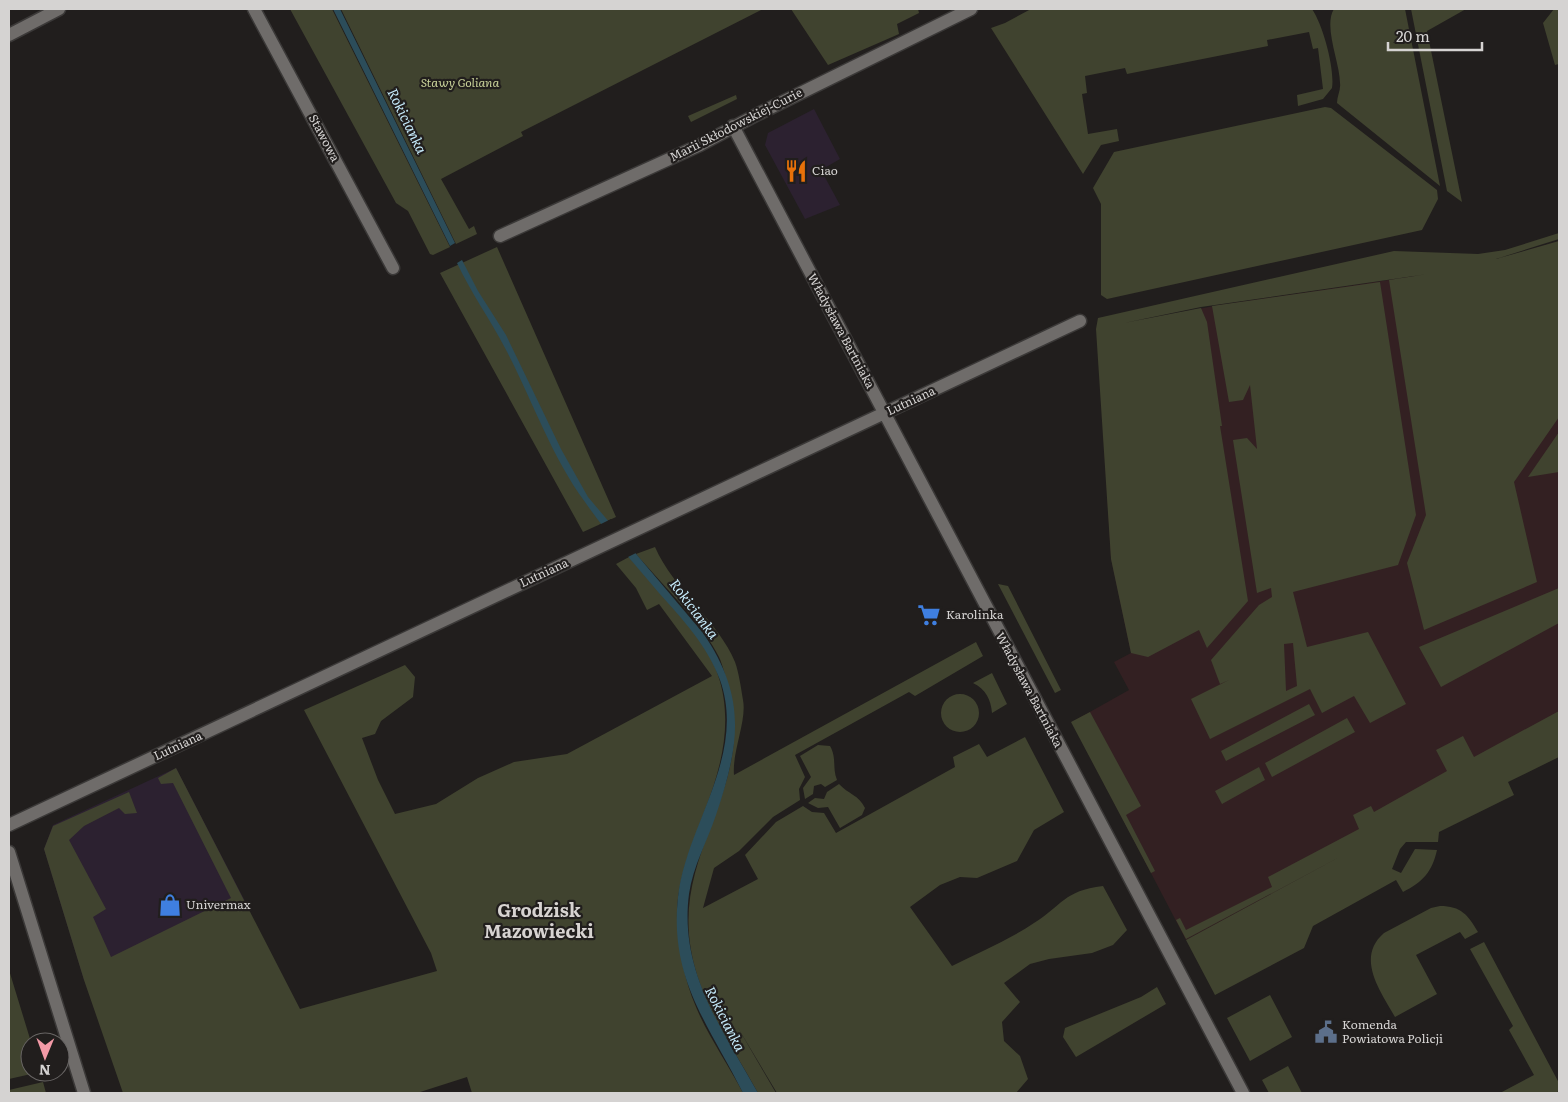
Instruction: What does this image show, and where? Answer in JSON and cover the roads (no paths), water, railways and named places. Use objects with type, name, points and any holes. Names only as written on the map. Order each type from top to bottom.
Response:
[{"type":"street","points":[[9,35],[59,9]]},
{"type":"street","name":"Stawowa","points":[[254,9],[393,268]]},
{"type":"street","name":"Marii Skłodowskiej-Curie","points":[[500,236],[700,145],[733,126],[971,9]]},
{"type":"street","name":"Władysława Bartniaka","points":[[733,126],[1243,1093]]},
{"type":"street","name":"Lutniana","points":[[9,825],[1080,321]]},
{"type":"street","points":[[9,852],[84,1093]]},
{"type":"water","points":[[333,9],[340,9],[455,243],[450,246]]},
{"type":"water","points":[[462,260],[478,291],[506,335],[561,449],[588,497],[703,633],[717,656],[727,678],[733,700],[735,721],[734,743],[724,789],[691,884],[688,922],[691,949],[697,975],[718,1023],[758,1093],[743,1093],[705,1023],[686,977],[680,953],[677,926],[678,897],[683,870],[721,763],[726,736],[726,708],[720,680],[715,667],[694,634],[611,537],[573,484],[552,447],[505,348],[462,274],[457,263]]},
{"type":"place","name":"Ciao","points":[[796,171]]},
{"type":"place","name":"Karolinka","points":[[929,615]]},
{"type":"place","name":"Univermax","points":[[170,905]]},
{"type":"place","name":"Komenda Powiatowa Policji","points":[[1326,1032]]},
{"type":"district","name":"Grodzisk Mazowiecki","points":[[539,921]]},
{"type":"park label","name":"Stawy Goliana","points":[[460,83]]},
{"type":"water label","name":"Rokicianka","points":[[407,121]]},
{"type":"water label","name":"Rokicianka","points":[[694,609]]},
{"type":"water label","name":"Rokicianka","points":[[725,1019]]}]
